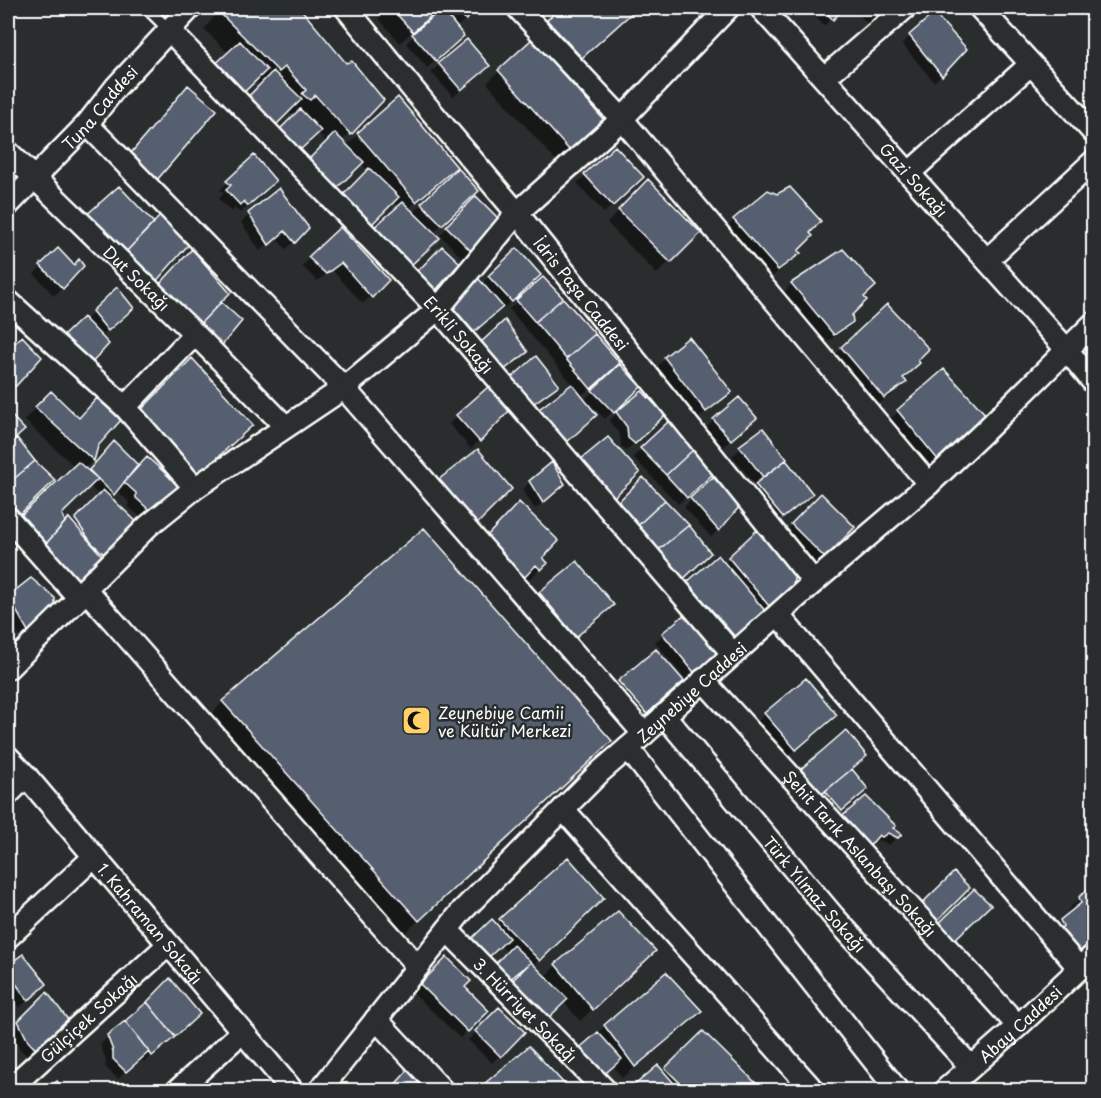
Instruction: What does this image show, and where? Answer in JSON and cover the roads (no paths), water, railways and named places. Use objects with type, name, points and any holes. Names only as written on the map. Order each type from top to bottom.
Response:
[{"type":"street","name":"Tuna Caddesi","points":[[8,205],[87,124],[116,87],[190,8]]},
{"type":"street","name":"İdris Paşa Caddesi","points":[[346,8],[517,213],[814,582]]},
{"type":"street","points":[[8,668],[148,526],[195,488],[345,388],[438,309],[517,213],[622,119],[728,8]]},
{"type":"street","name":"Gazi Sokağı","points":[[761,8],[1094,382]]},
{"type":"street","points":[[824,78],[905,8]]},
{"type":"street","points":[[980,8],[1094,133]]},
{"type":"street","points":[[524,10],[622,119],[929,484]]},
{"type":"street","name":"Erikli Sokağı","points":[[168,29],[438,309],[733,654]]},
{"type":"street","points":[[909,172],[1031,64]]},
{"type":"street","points":[[87,124],[345,388],[644,734]]},
{"type":"street","name":"Dut Sokağı","points":[[8,152],[195,334],[285,426]]},
{"type":"street","points":[[987,260],[1094,161]]},
{"type":"street","points":[[8,301],[125,407],[195,488]]},
{"type":"street","name":"Zeynebiye Caddesi","points":[[320,1090],[462,911],[600,772],[814,582],[929,484],[1094,323]]},
{"type":"street","points":[[125,407],[195,334]]},
{"type":"street","points":[[8,518],[82,594],[418,967]]},
{"type":"street","points":[[777,615],[1086,962]]},
{"type":"street","name":"Şehit Tarık Aslanbaşı Sokağı","points":[[704,680],[1018,1026]]},
{"type":"street","name":"Türk Yılmaz Sokağı","points":[[664,715],[834,917],[971,1067]]},
{"type":"street","points":[[628,748],[897,1090]]},
{"type":"street","name":"1. Kahraman Sokağı","points":[[8,757],[292,1090]]},
{"type":"street","points":[[8,794],[26,776]]},
{"type":"street","points":[[563,809],[813,1090]]},
{"type":"street","points":[[8,937],[94,857]]},
{"type":"street","name":"3. Hürriyet Sokağı","points":[[447,930],[595,1087]]},
{"type":"street","name":"Gülçiçek Sokağı","points":[[8,1090],[168,945]]},
{"type":"street","name":"Abay Caddesi","points":[[945,1090],[1086,962]]},
{"type":"street","points":[[376,1018],[442,1090]]},
{"type":"street","points":[[178,1090],[242,1032]]},
{"type":"lane","points":[[147,8],[168,29]]},
{"type":"place","name":"Zeynebiye Camii ve Kültür Merkezi","points":[[417,721]]}]
